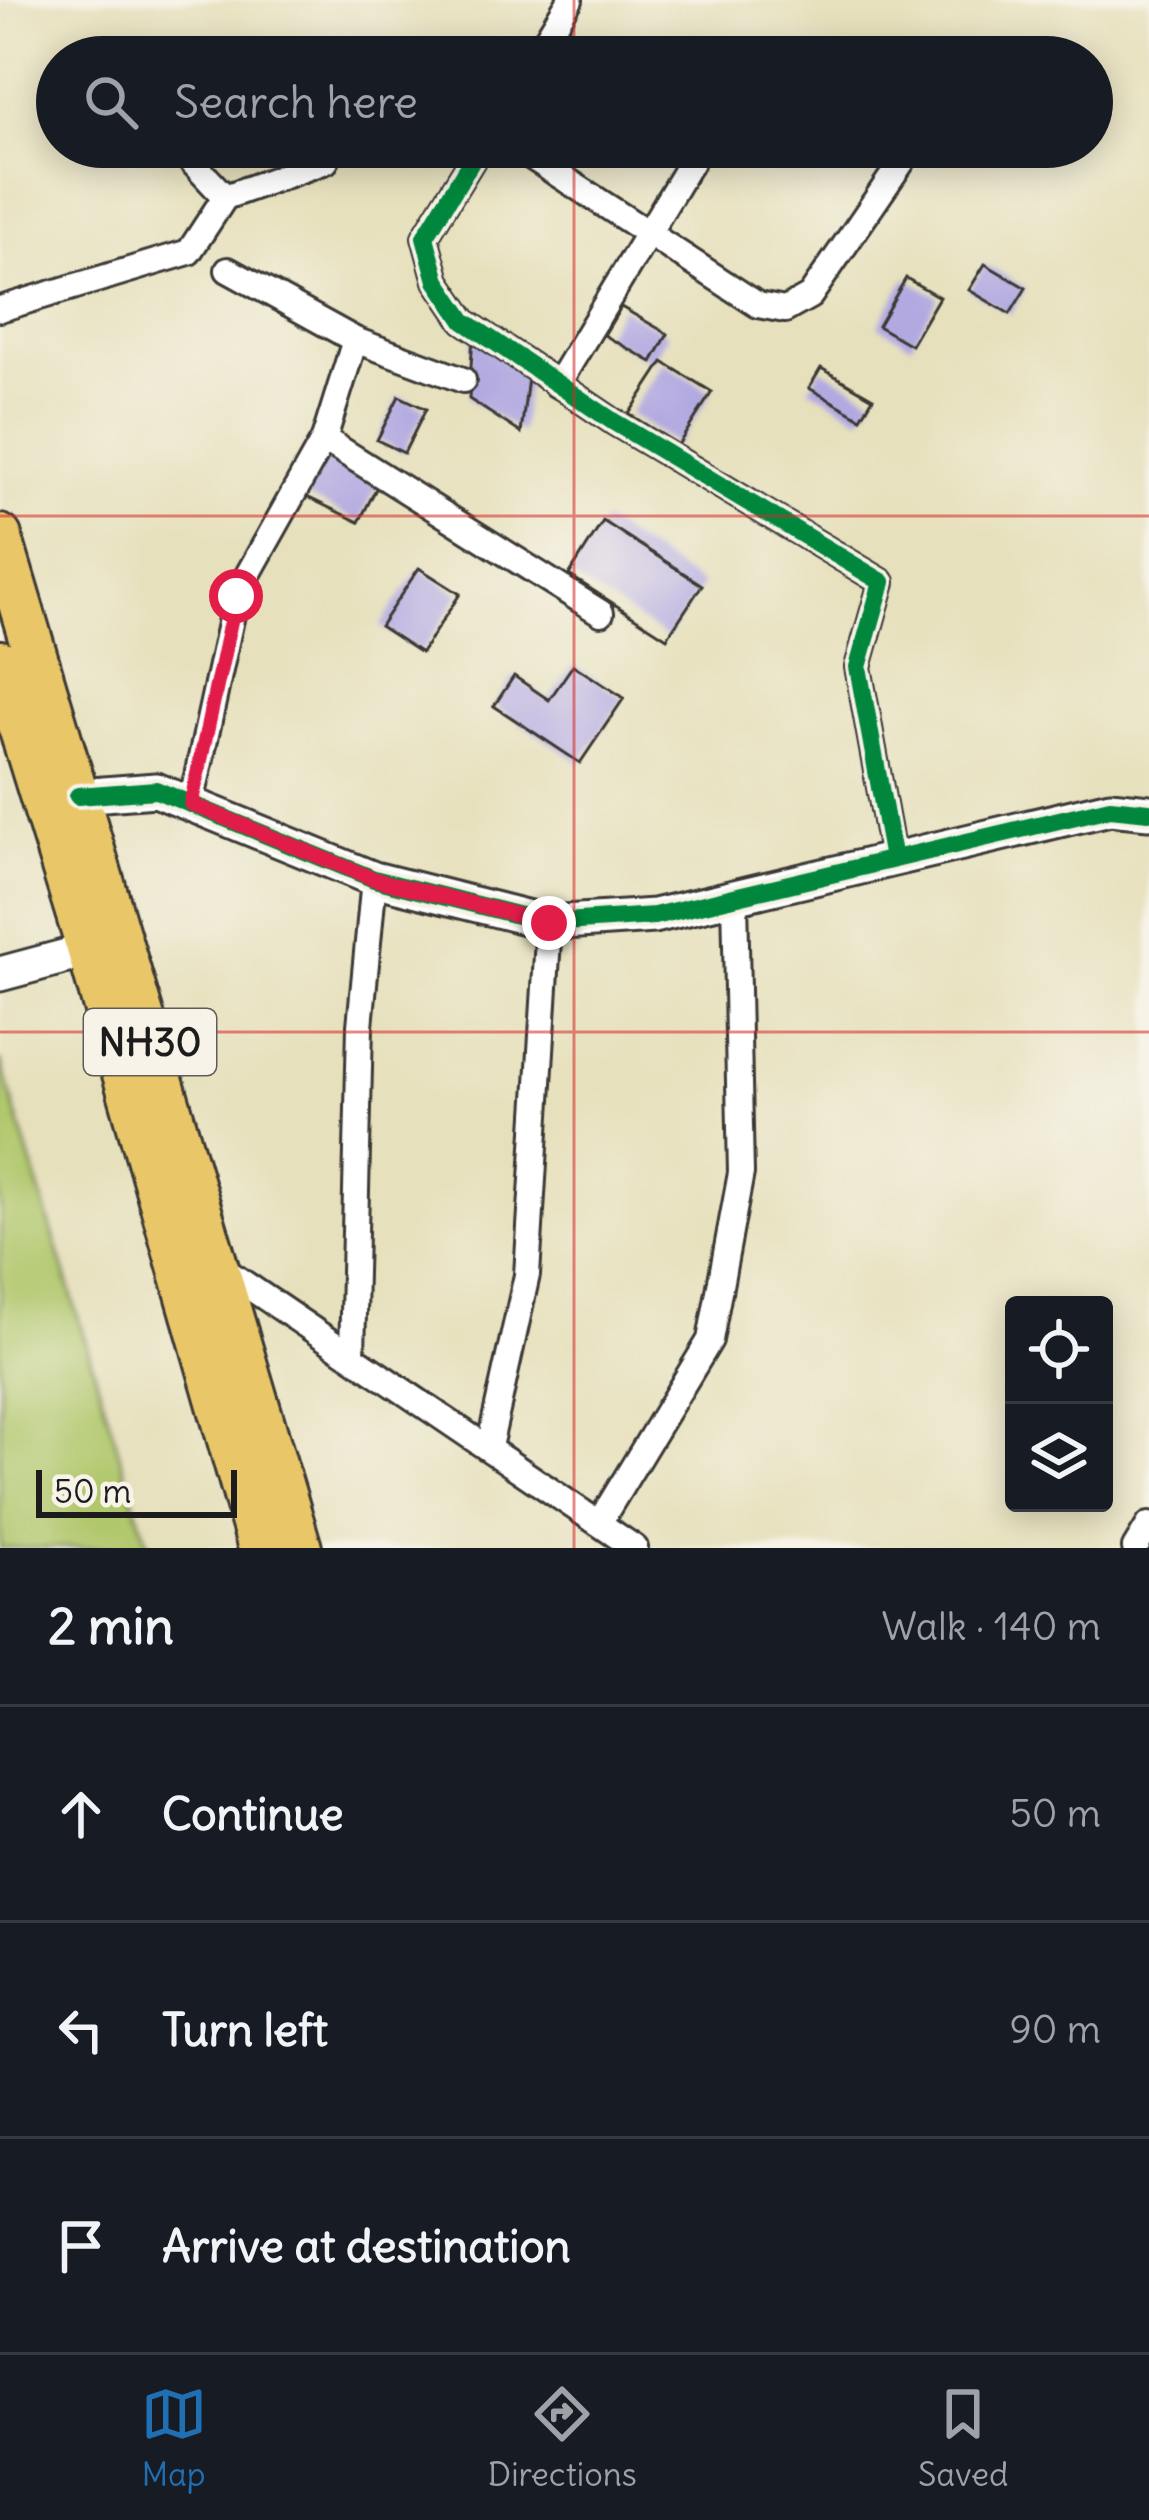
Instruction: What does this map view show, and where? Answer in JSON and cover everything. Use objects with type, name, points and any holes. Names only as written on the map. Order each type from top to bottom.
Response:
[{"type":"highway","name":"NH30","points":[[0,536],[78,796],[105,945],[260,1548]]},
{"type":"highway","name":"NH30","points":[[0,662],[105,945],[213,1262],[300,1548]]},
{"type":"street","points":[[548,36],[570,0]]},
{"type":"street","points":[[198,168],[225,197]]},
{"type":"street","points":[[0,309],[189,252],[225,197],[306,168]]},
{"type":"street","points":[[467,168],[425,237],[437,281],[464,321],[557,385],[882,582],[858,667],[893,859]]},
{"type":"street","points":[[548,168],[758,305],[785,310],[810,296],[898,168]]},
{"type":"street","points":[[557,385],[687,168]]},
{"type":"street","points":[[228,271],[356,340],[463,380]]},
{"type":"street","points":[[191,804],[236,596],[324,439],[356,340]]},
{"type":"street","points":[[324,439],[602,613]]},
{"type":"street","points":[[78,796],[156,790],[374,879],[549,923],[654,916],[1110,808],[1149,812]]},
{"type":"street","points":[[352,1354],[360,1026],[374,879]]},
{"type":"street","points":[[599,1523],[710,1340],[741,1173],[736,899]]},
{"type":"street","points":[[489,1447],[527,1275],[549,923]]},
{"type":"street","points":[[0,974],[105,945]]},
{"type":"street","points":[[213,1262],[634,1548]]},
{"type":"street","points":[[1135,1548],[1149,1525]]},
{"type":"green space","points":[[0,1059],[135,1505],[149,1548],[0,1548]]},
{"type":"building","points":[[985,264],[1026,288],[1010,314],[969,290]]},
{"type":"building","points":[[906,278],[939,297],[911,345],[878,326]]},
{"type":"building","points":[[621,307],[668,334],[652,362],[604,335]]},
{"type":"building","points":[[473,335],[529,370],[521,433],[469,399]]},
{"type":"building","points":[[663,362],[712,392],[678,445],[629,414]]},
{"type":"building","points":[[821,368],[873,398],[861,418],[809,388]]},
{"type":"building","points":[[399,396],[426,409],[404,453],[377,440]]},
{"type":"building","points":[[327,450],[382,477],[359,522],[305,496]]},
{"type":"building","points":[[603,521],[702,585],[667,638],[569,575]]},
{"type":"building","points":[[419,568],[460,594],[421,653],[380,626]]},
{"type":"building","points":[[573,665],[624,698],[580,763],[494,706],[514,676],[549,700]]},
{"type":"cycle path","points":[[467,168],[425,237],[437,281],[464,321],[614,422],[882,582],[858,667],[893,859]]},
{"type":"cycle path","points":[[78,796],[156,790],[374,879],[549,923],[654,916],[1110,808],[1149,812]]},
{"type":"route","points":[[236,596],[191,804],[374,879],[549,923]]}]
